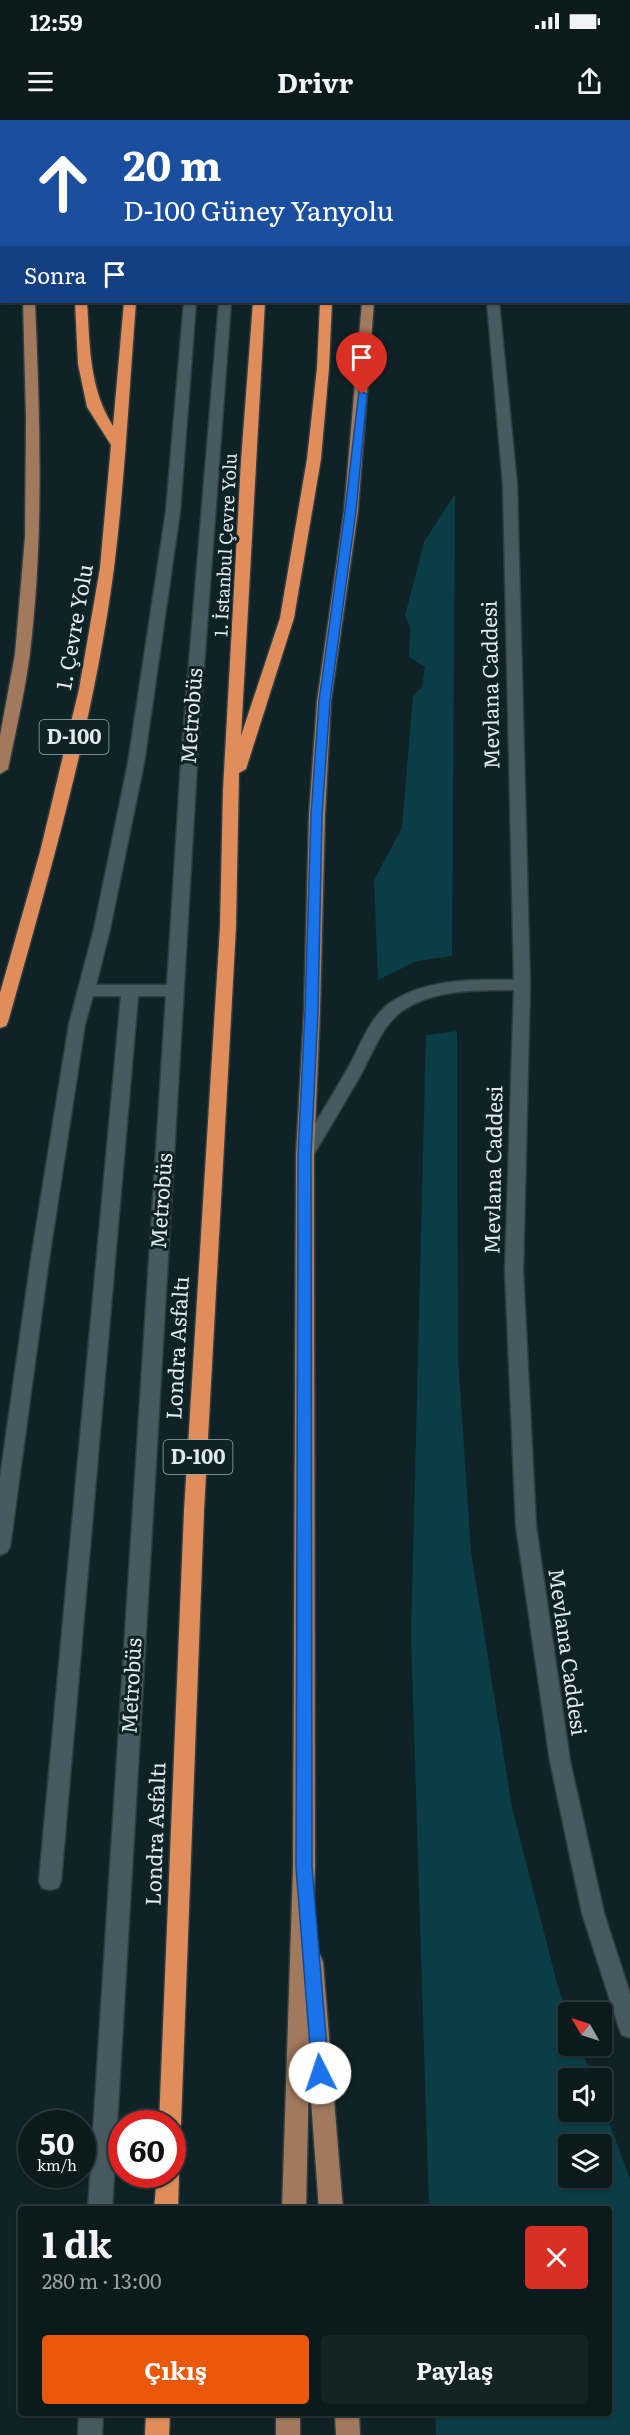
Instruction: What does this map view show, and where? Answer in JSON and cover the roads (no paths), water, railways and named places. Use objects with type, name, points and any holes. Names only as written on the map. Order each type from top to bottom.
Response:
[{"type":"highway","points":[[81,303],[84,364],[94,407],[118,446]]},
{"type":"highway","name":"1. Çevre Yolu","points":[[0,1022],[48,852],[86,689],[107,568],[130,303]]},
{"type":"highway","name":"1. İstanbul Çevre Yolu","points":[[231,790],[248,461],[259,303]]},
{"type":"highway","points":[[231,790],[287,618],[314,459],[323,368],[326,303]]},
{"type":"highway","name":"Londra Asfaltı","points":[[171,2110],[194,1523],[228,927],[231,790]]},
{"type":"highway","points":[[166,2206],[167,2188]]},
{"type":"highway","points":[[157,2435],[158,2416]]},
{"type":"main road","points":[[0,769],[7,743],[23,646],[32,557],[33,425],[29,303]]},
{"type":"main road","points":[[0,1547],[40,1259],[77,1024],[102,929],[138,751],[173,511],[190,303]]},
{"type":"main road","name":"Metrobüs","points":[[100,2206],[191,735],[225,303]]},
{"type":"main road","points":[[294,2206],[304,1867],[304,1155],[312,1011],[316,815],[324,701],[351,511],[368,303]]},
{"type":"main road","name":"Mevlana Caddesi","points":[[493,303],[510,485],[522,985],[514,1271],[526,1526],[560,1761],[593,1913],[630,2028]]},
{"type":"main road","points":[[304,1155],[364,1054],[375,1029],[396,1007],[425,993],[482,985],[522,985]]},
{"type":"main road","points":[[85,990],[176,991]]},
{"type":"main road","points":[[50,1881],[130,991]]},
{"type":"main road","points":[[304,1867],[331,2206]]},
{"type":"main road","points":[[90,2435],[91,2416]]},
{"type":"main road","points":[[288,2416],[288,2435]]},
{"type":"main road","points":[[346,2416],[348,2435]]}]
